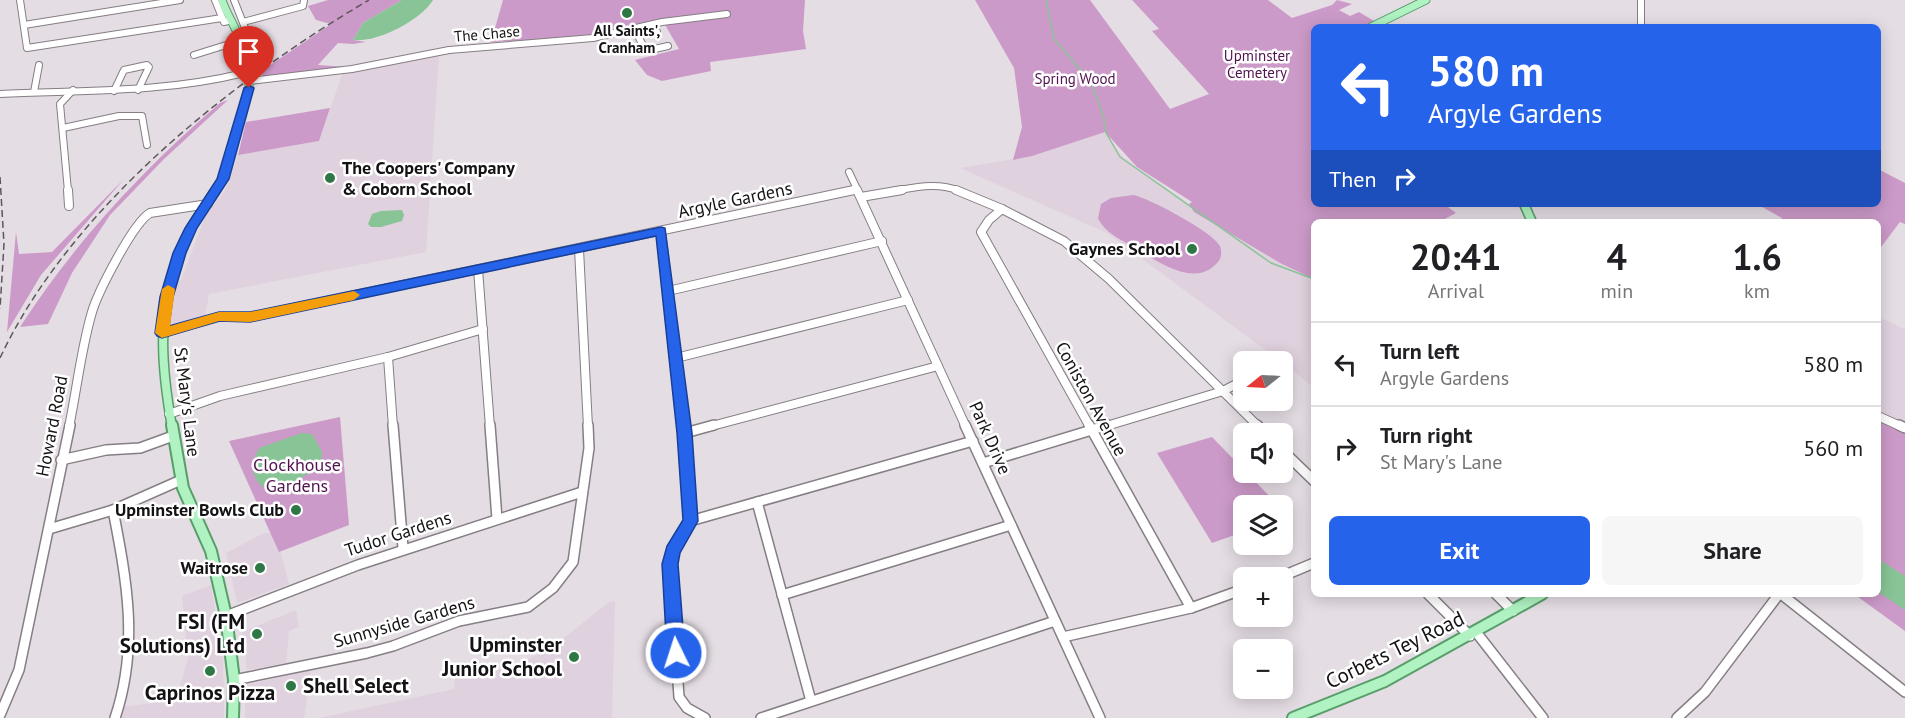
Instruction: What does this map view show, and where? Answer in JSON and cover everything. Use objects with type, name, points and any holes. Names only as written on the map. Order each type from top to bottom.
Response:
[{"type":"main road","name":"St Mary's Lane","points":[[222,0],[225,20],[247,59],[247,77],[229,163],[219,187],[191,228],[179,253],[166,297],[162,333],[169,414],[182,480],[187,502],[211,551],[226,616],[234,681],[232,718]]},
{"type":"main road","points":[[1377,24],[1426,0]]},
{"type":"main road","name":"Corbets Tey Road","points":[[1293,718],[1385,681],[1537,597]]},
{"type":"street","points":[[22,0],[27,48],[225,20],[215,0]]},
{"type":"street","points":[[24,25],[180,0]]},
{"type":"street","points":[[194,55],[236,40],[247,33],[234,0]]},
{"type":"street","points":[[1641,0],[1641,24]]},
{"type":"street","points":[[243,22],[304,2]]},
{"type":"street","name":"The Chase","points":[[3,94],[73,90],[138,90],[247,77],[352,69],[449,50],[492,44],[576,40],[642,30],[662,22],[726,14]]},
{"type":"street","points":[[657,32],[642,30],[639,38],[646,51],[668,46]]},
{"type":"street","points":[[229,37],[236,40]]},
{"type":"street","points":[[34,92],[39,65]]},
{"type":"street","points":[[114,91],[124,70],[147,65],[149,67],[138,90]]},
{"type":"street","points":[[60,104],[73,90]]},
{"type":"street","points":[[58,91],[69,206]]},
{"type":"street","points":[[63,129],[119,116],[141,116],[147,145]]},
{"type":"street","name":"Park Drive","points":[[849,172],[1100,718]]},
{"type":"street","name":"Argyle Gardens","points":[[162,333],[219,317],[250,317],[661,231],[859,193],[927,184],[945,185],[1002,209],[1064,241],[1109,279],[1255,423]]},
{"type":"street","name":"Howard Road","points":[[0,715],[19,670],[92,311],[127,240],[146,214],[208,204]]},
{"type":"street","name":"Coniston Avenue","points":[[1002,209],[989,220],[981,232],[1191,608]]},
{"type":"street","points":[[661,231],[685,433],[690,521],[672,551],[670,564],[679,697],[687,708],[705,718]]},
{"type":"street","points":[[668,291],[882,241]]},
{"type":"street","name":"Sunnyside Gardens","points":[[234,681],[367,653],[393,646],[459,621],[528,607],[553,588],[570,568],[573,562],[589,448],[579,249]]},
{"type":"street","points":[[478,269],[497,519]]},
{"type":"street","points":[[676,358],[908,300]]},
{"type":"street","points":[[169,414],[220,396],[388,357],[483,329]]},
{"type":"street","points":[[388,357],[403,548]]},
{"type":"street","points":[[685,433],[938,366]]},
{"type":"street","points":[[983,463],[1233,385]]},
{"type":"street","points":[[1881,417],[1905,428]]},
{"type":"street","points":[[61,460],[106,450],[140,448],[173,436]]},
{"type":"street","points":[[690,521],[973,441]]},
{"type":"street","points":[[1293,461],[1311,478]]},
{"type":"street","points":[[49,529],[113,510],[182,480]]},
{"type":"street","name":"Tudor Gardens","points":[[226,616],[288,590],[403,548],[582,492]]},
{"type":"street","points":[[757,502],[811,701]]},
{"type":"street","points":[[113,510],[123,561],[130,659],[126,684],[115,718]]},
{"type":"street","points":[[782,595],[1011,525]]},
{"type":"street","points":[[1293,572],[1311,564]]},
{"type":"street","points":[[1063,637],[1191,608],[1233,594]]},
{"type":"street","points":[[1431,597],[1473,634],[1543,718]]},
{"type":"street","points":[[1499,597],[1512,611]]},
{"type":"street","points":[[1677,718],[1705,692],[1778,597]]},
{"type":"street","points":[[1784,597],[1905,692]]},
{"type":"street","points":[[761,718],[1055,621]]},
{"type":"shaded area","points":[[402,0],[433,0],[419,15],[398,29],[374,38],[353,40],[363,23]]},
{"type":"shaded area","name":"The Coopers' Company & Coborn School","points":[[439,55],[426,252],[209,294],[205,317],[156,332],[165,283],[181,280],[205,217],[225,190],[238,155],[319,141],[343,72]]},
{"type":"shaded area","name":"Gaynes School","points":[[1105,131],[1122,156],[1192,206],[1282,264],[1311,278],[1311,386],[1293,371],[1293,351],[1267,351],[1107,233],[960,168],[1032,156]]},
{"type":"shaded area","points":[[402,210],[404,215],[402,221],[381,227],[371,227],[368,224],[372,214]]},
{"type":"shaded area","points":[[1881,318],[1905,329],[1905,428],[1881,417]]},
{"type":"shaded area","points":[[302,433],[312,434],[322,452],[321,465],[286,486],[269,489],[261,486],[254,475],[253,467],[259,448]]},
{"type":"shaded area","name":"Waitrose","points":[[273,532],[277,538],[289,584],[237,603],[226,553],[262,534]]},
{"type":"shaded area","points":[[1881,561],[1905,576],[1905,610],[1881,594]]},
{"type":"shaded area","points":[[211,585],[223,658],[224,718],[118,718],[122,707],[176,700],[188,658],[182,596]]},
{"type":"shaded area","name":"Upminster Junior School","points":[[615,601],[612,718],[319,718],[454,689],[455,678],[513,667],[554,646],[609,602]]},
{"type":"shaded area","points":[[296,610],[299,627],[289,631],[286,663],[247,670],[242,632]]},
{"type":"shaded area","points":[[311,670],[304,718],[245,718],[246,685]]},
{"type":"green space","points":[[328,0],[402,0],[363,23],[353,40],[366,42],[338,43],[318,65],[348,67],[263,76],[260,72],[331,24],[316,20],[308,6]]},
{"type":"green space","points":[[503,0],[805,0],[803,31],[806,49],[710,62],[711,71],[662,81],[647,75],[635,60],[679,49],[664,23],[574,38],[491,42]]},
{"type":"green space","points":[[975,0],[1090,0],[1170,109],[1209,94],[1152,31],[1159,29],[1132,0],[1268,0],[1292,18],[1332,5],[1337,0],[1352,4],[1339,10],[1350,16],[1359,12],[1374,21],[1368,24],[1311,24],[1311,207],[1448,207],[1456,213],[1445,219],[1311,219],[1311,278],[1282,264],[1194,212],[1189,204],[1192,202],[1137,167],[1105,132],[1013,160],[1022,127],[1014,68]]},
{"type":"green space","points":[[228,100],[164,159],[110,215],[72,273],[48,324],[20,327],[87,236],[137,180],[220,103]]},
{"type":"green space","points":[[330,108],[319,141],[238,155],[246,122]]},
{"type":"green space","points":[[1881,171],[1905,183],[1905,224],[1900,222],[1881,247],[1881,219],[1782,218],[1762,207],[1881,207]]},
{"type":"green space","points":[[124,179],[41,275],[7,332],[16,232],[19,254],[52,252]]},
{"type":"green space","points":[[1133,195],[1166,209],[1206,233],[1220,246],[1219,261],[1208,270],[1188,273],[1166,266],[1110,232],[1098,218],[1101,204],[1111,198]]},
{"type":"green space","name":"Clockhouse Gardens","points":[[340,417],[349,525],[279,552],[229,441]]},
{"type":"green space","points":[[1881,417],[1905,428],[1905,631],[1858,597],[1881,597]]},
{"type":"green space","points":[[1212,437],[1233,459],[1233,483],[1257,483],[1268,495],[1233,495],[1233,536],[1212,543],[1157,453]]},
{"type":"waterway","points":[[1046,0],[1054,39],[1091,82],[1104,118],[1105,131],[1120,157],[1271,263],[1311,278]]},
{"type":"railway","points":[[0,358],[30,303],[68,251],[111,201],[158,154],[209,110],[262,70],[369,0]]},
{"type":"railway","points":[[0,177],[4,244],[0,309]]},
{"type":"slow traffic","points":[[168,289],[162,333],[219,317],[250,317],[354,295]]},
{"type":"place","name":"All Saints', Cranham","points":[[627,13]]},
{"type":"place","name":"The Coopers' Company & Coborn School","points":[[330,178]]},
{"type":"place","name":"Gaynes School","points":[[1192,249]]},
{"type":"place","name":"Upminster Bowls Club","points":[[296,510]]},
{"type":"place","name":"Waitrose","points":[[260,568]]},
{"type":"place","name":"FSI (FM Solutions) Ltd","points":[[257,634]]},
{"type":"place","name":"Upminster Junior School","points":[[574,657]]},
{"type":"place","name":"Caprinos Pizza","points":[[210,671]]},
{"type":"place","name":"Shell Select","points":[[291,686]]},
{"type":"route","points":[[249,88],[223,179],[191,228],[179,253],[166,297],[162,333],[219,317],[250,317],[661,231],[685,433],[690,521],[672,551],[670,564],[676,653]]},
{"type":"park label","name":"Upminster Cemetery","points":[[1257,64]]},
{"type":"park label","name":"Spring Wood","points":[[1075,79]]}]
